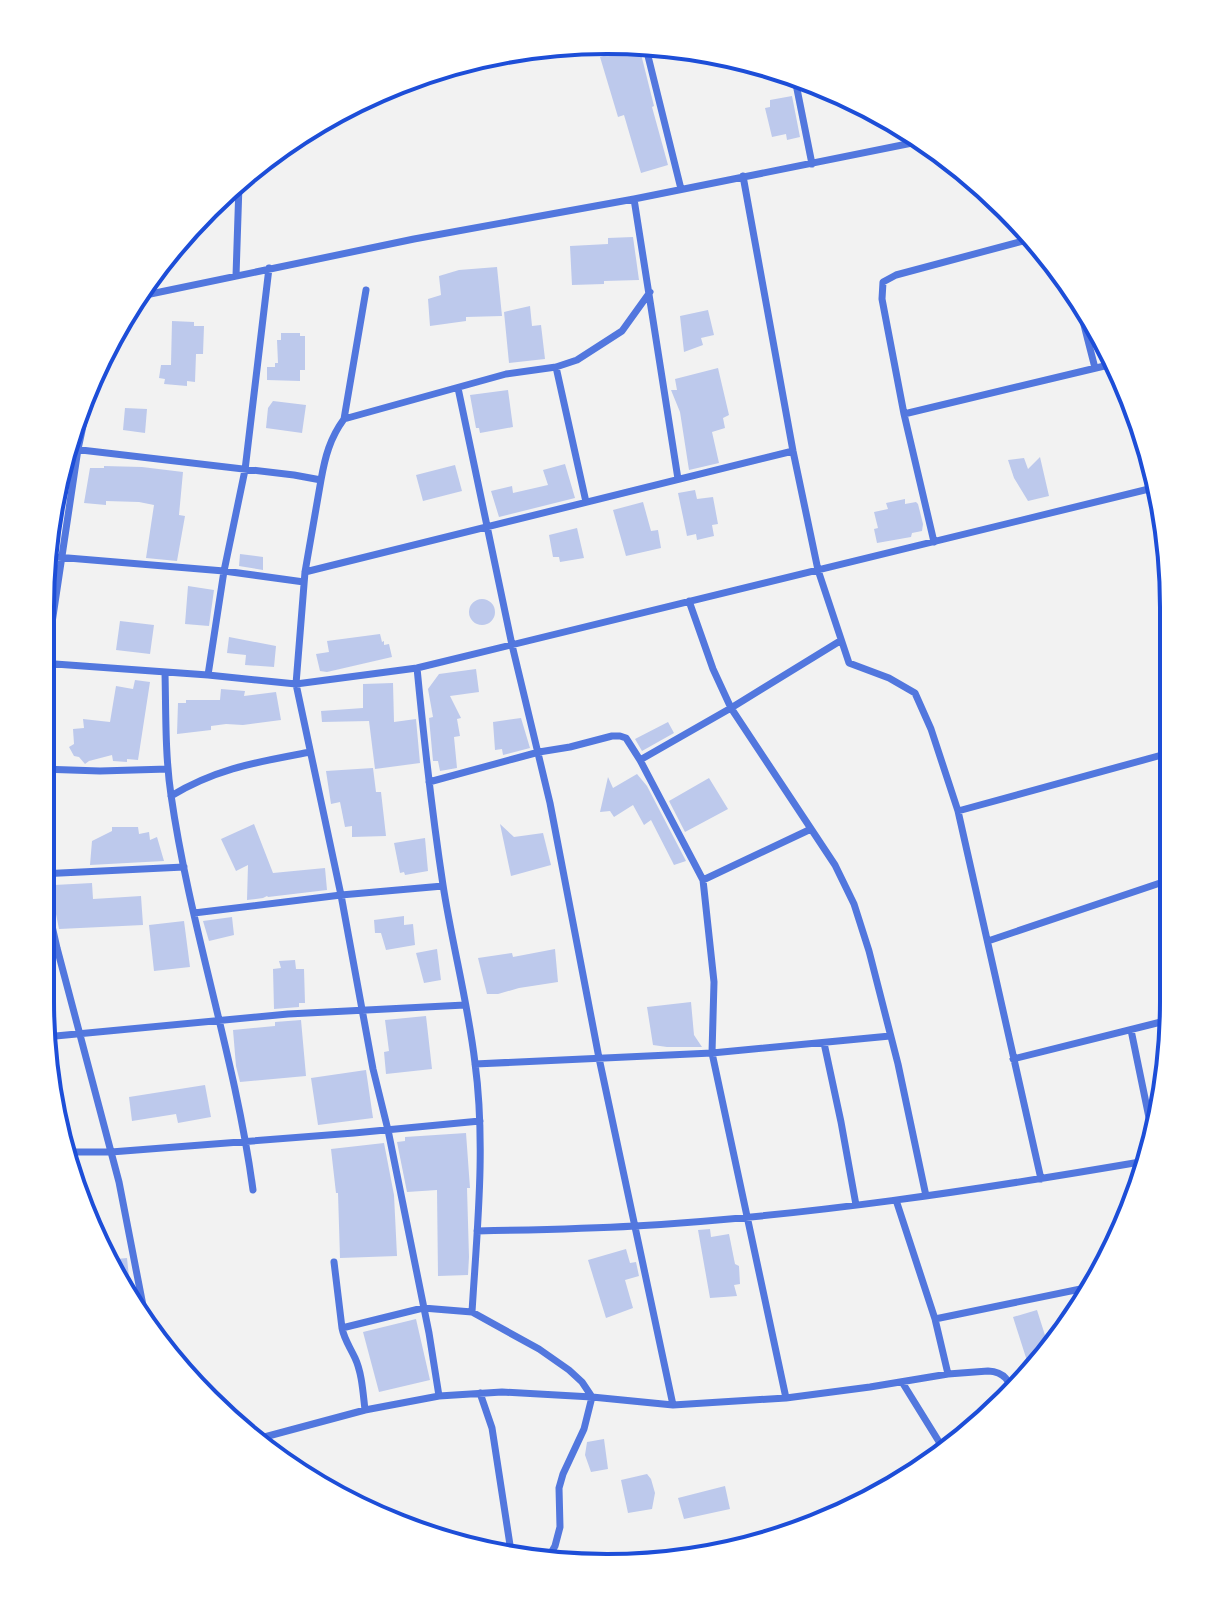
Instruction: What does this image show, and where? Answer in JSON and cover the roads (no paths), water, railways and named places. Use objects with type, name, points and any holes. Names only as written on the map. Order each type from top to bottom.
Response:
[{"type":"street","points":[[648,56],[681,189]]},
{"type":"street","points":[[797,87],[812,164]]},
{"type":"street","points":[[151,294],[414,239],[909,144]]},
{"type":"street","points":[[743,176],[818,570],[849,663],[889,678],[915,693],[931,729],[958,811],[1041,1179]]},
{"type":"street","points":[[236,276],[239,194]]},
{"type":"street","points":[[634,199],[678,479]]},
{"type":"street","points":[[934,542],[904,414],[882,299],[883,282],[896,275],[1022,241]]},
{"type":"street","points":[[208,675],[224,571],[245,470],[269,268]]},
{"type":"street","points":[[366,290],[344,419],[326,453],[321,480],[305,572],[296,684],[341,895],[439,1396]]},
{"type":"street","points":[[344,419],[506,374],[556,367],[577,360],[622,331],[650,292]]},
{"type":"street","points":[[1085,330],[1095,368]]},
{"type":"street","points":[[904,414],[1105,366]]},
{"type":"street","points":[[556,367],[586,502]]},
{"type":"street","points":[[458,388],[512,645],[539,752],[599,1058],[673,1405]]},
{"type":"street","points":[[54,600],[80,439]]},
{"type":"street","points":[[78,449],[321,480]]},
{"type":"street","points":[[305,572],[793,451]]},
{"type":"street","points":[[54,664],[296,684],[417,668],[1147,490]]},
{"type":"street","points":[[57,557],[224,571],[304,582]]},
{"type":"street","points":[[689,601],[713,669],[731,708],[835,865],[854,904],[890,1036],[926,1196]]},
{"type":"street","points":[[640,760],[840,641]]},
{"type":"street","points":[[417,668],[443,886],[475,1064],[480,1121],[472,1312]]},
{"type":"street","points":[[165,673],[171,796],[246,1141],[253,1190]]},
{"type":"street","points":[[429,782],[539,752],[620,736],[626,738],[640,760],[703,880],[714,982],[712,1053],[786,1398]]},
{"type":"street","points":[[171,796],[228,769],[310,752]]},
{"type":"street","points":[[958,811],[1160,755]]},
{"type":"street","points":[[54,769],[168,769]]},
{"type":"street","points":[[703,880],[811,829]]},
{"type":"street","points":[[54,873],[184,867]]},
{"type":"street","points":[[988,941],[1160,883]]},
{"type":"street","points":[[194,913],[443,886]]},
{"type":"street","points":[[54,935],[127,1217],[140,1297]]},
{"type":"street","points":[[55,1036],[220,1020],[465,1005]]},
{"type":"street","points":[[1013,1059],[1159,1023]]},
{"type":"street","points":[[1131,1030],[1148,1113]]},
{"type":"street","points":[[475,1064],[712,1053],[890,1036]]},
{"type":"street","points":[[824,1043],[856,1205]]},
{"type":"street","points":[[75,1152],[111,1152],[480,1121]]},
{"type":"street","points":[[477,1231],[636,1226],[856,1205],[1136,1163]]},
{"type":"street","points":[[896,1200],[935,1319],[948,1374]]},
{"type":"street","points":[[334,1262],[342,1328],[356,1359],[365,1410]]},
{"type":"street","points":[[935,1319],[1079,1289]]},
{"type":"street","points":[[342,1328],[423,1308],[472,1312],[539,1349],[582,1382],[592,1397],[584,1429],[559,1488],[560,1527],[552,1551]]},
{"type":"street","points":[[266,1437],[365,1410],[439,1396],[502,1392],[673,1405],[786,1398],[988,1371],[1000,1373],[1008,1382]]},
{"type":"street","points":[[902,1382],[940,1443]]},
{"type":"street","points":[[480,1393],[492,1428],[510,1545]]}]
